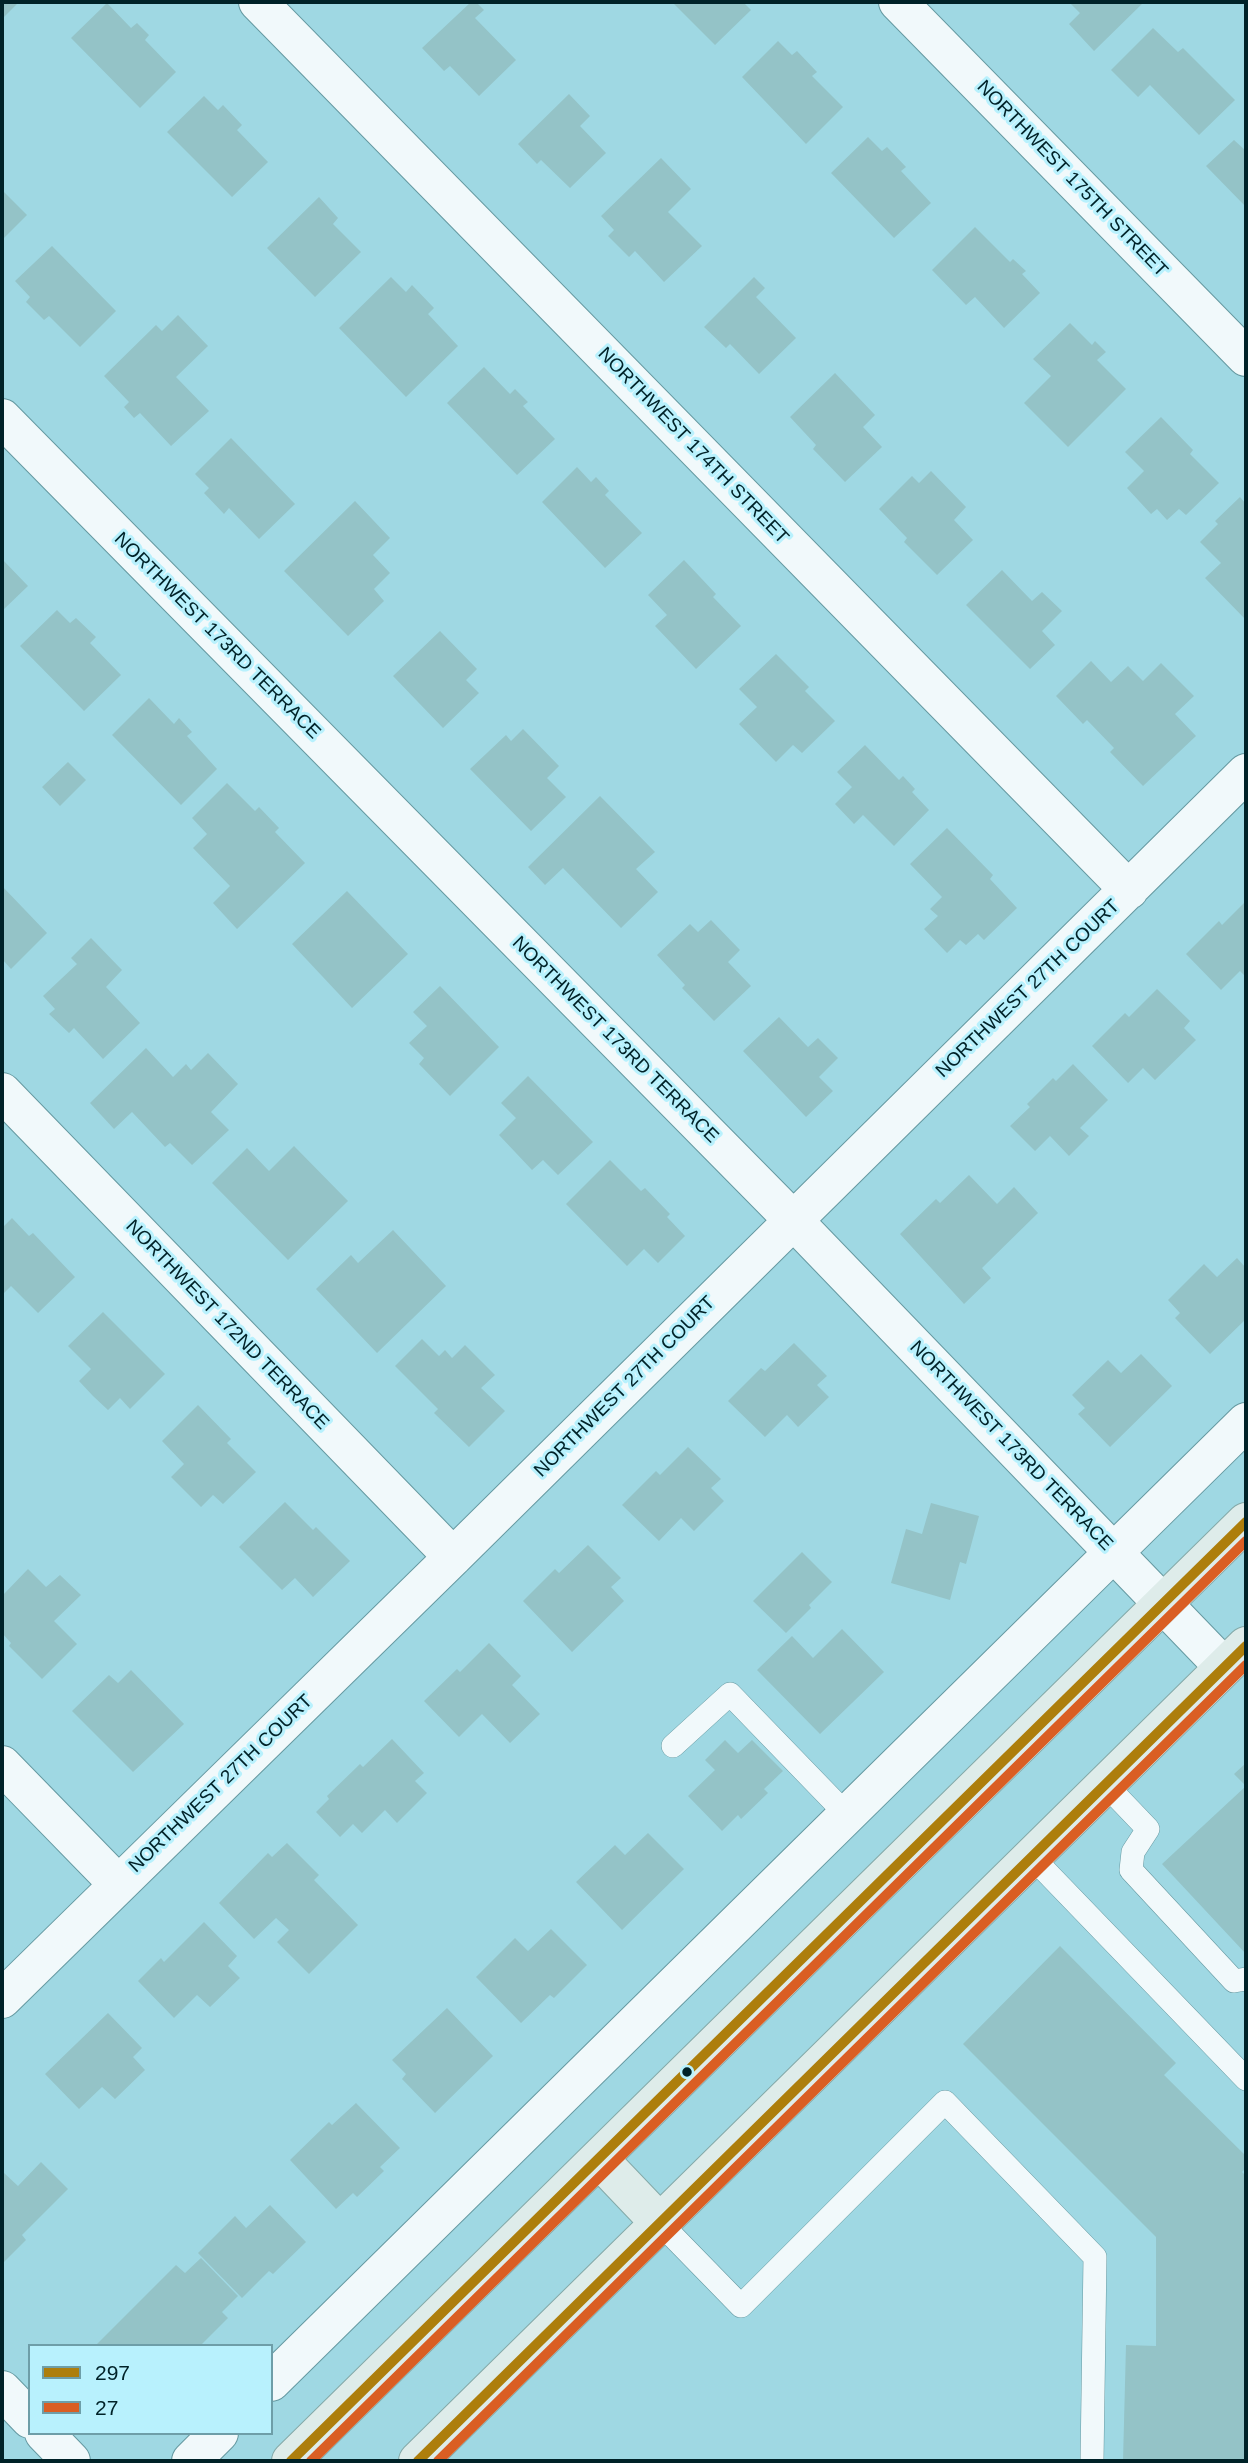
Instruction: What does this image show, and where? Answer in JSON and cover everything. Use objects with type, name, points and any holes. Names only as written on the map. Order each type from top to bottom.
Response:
[{"type":"main road","points":[[291,2461],[1246,1522]]},
{"type":"main road","points":[[418,2461],[1105,1784],[1237,1662]]},
{"type":"main road","points":[[600,2160],[660,2223]]},
{"type":"street","name":"NORTHWEST 174TH STREET","points":[[258,2],[1129,890]]},
{"type":"street","name":"NORTHWEST 175TH STREET","points":[[898,2],[1246,357]]},
{"type":"street","name":"NORTHWEST 173RD TERRACE","points":[[2,418],[793,1220],[1163,1604],[1237,1662]]},
{"type":"street","name":"NORTHWEST 27TH COURT","points":[[2,1999],[1246,773]]},
{"type":"street","name":"NORTHWEST 172ND TERRACE","points":[[2,1092],[453,1557]]},
{"type":"street","points":[[273,2380],[1246,1422]]},
{"type":"street","points":[[2,1765],[118,1884]]},
{"type":"street","points":[[2,2390],[28,2417]]},
{"type":"street","points":[[46,2435],[71,2461]]},
{"type":"street","points":[[191,2461],[217,2435]]},
{"type":"lane","points":[[673,1746],[730,1694],[848,1816]]},
{"type":"lane","points":[[1105,1784],[1148,1829],[1133,1852],[1131,1870],[1234,1981],[1246,1979]]},
{"type":"lane","points":[[1032,1857],[1246,2079]]},
{"type":"lane","points":[[660,2223],[741,2306],[945,2102],[1095,2256],[1091,2461]]},
{"type":"building","points":[[2,2],[19,2],[2,19]]},
{"type":"building","points":[[471,2],[476,2],[484,10],[475,18],[516,60],[479,96],[450,66],[444,71],[422,48]]},
{"type":"building","points":[[672,2],[743,2],[751,10],[715,45]]},
{"type":"building","points":[[1069,2],[1144,2],[1094,51],[1069,24],[1080,13]]},
{"type":"building","points":[[107,3],[131,28],[137,23],[149,35],[145,40],[176,72],[140,108],[71,38]]},
{"type":"building","points":[[1153,28],[1178,52],[1183,48],[1235,100],[1199,135],[1150,85],[1138,97],[1111,70]]},
{"type":"building","points":[[778,41],[792,55],[797,51],[817,72],[812,76],[843,107],[806,144],[742,77]]},
{"type":"building","points":[[569,94],[590,116],[580,126],[606,153],[570,188],[541,160],[537,164],[518,144]]},
{"type":"building","points":[[204,96],[218,110],[223,105],[242,125],[237,130],[268,162],[232,197],[167,132]]},
{"type":"building","points":[[868,137],[882,151],[887,147],[906,167],[901,171],[931,203],[894,238],[831,173]]},
{"type":"building","points":[[1234,140],[1246,151],[1246,207],[1206,166]]},
{"type":"building","points":[[661,158],[691,189],[668,212],[702,246],[664,282],[635,251],[629,257],[608,236],[614,230],[601,216]]},
{"type":"building","points":[[2,190],[27,215],[2,240]]},
{"type":"building","points":[[319,197],[338,218],[333,224],[361,252],[315,297],[267,248]]},
{"type":"building","points":[[975,227],[1010,262],[1013,259],[1026,271],[1022,274],[1040,293],[1004,328],[975,297],[966,305],[932,270]]},
{"type":"building","points":[[52,246],[116,311],[80,347],[49,316],[44,320],[26,302],[30,297],[15,281]]},
{"type":"building","points":[[391,277],[406,292],[412,285],[434,308],[428,314],[458,346],[406,397],[339,328]]},
{"type":"building","points":[[754,277],[765,288],[756,297],[796,338],[759,374],[730,344],[726,348],[704,327]]},
{"type":"building","points":[[178,315],[208,346],[176,377],[209,411],[171,446],[140,413],[134,418],[124,407],[129,402],[104,376],[156,325],[162,331]]},
{"type":"building","points":[[1070,323],[1092,345],[1095,341],[1106,352],[1097,360],[1126,389],[1068,447],[1024,403],[1051,376],[1033,359]]},
{"type":"building","points":[[484,367],[510,394],[515,389],[528,402],[523,406],[555,439],[517,475],[447,403]]},
{"type":"building","points":[[835,373],[875,415],[863,427],[882,447],[845,482],[813,449],[816,445],[790,417]]},
{"type":"building","points":[[1161,417],[1193,450],[1190,454],[1219,483],[1186,515],[1179,509],[1167,520],[1157,509],[1151,514],[1127,488],[1144,471],[1125,452]]},
{"type":"building","points":[[231,438],[295,504],[259,539],[229,508],[224,514],[204,493],[209,488],[195,474]]},
{"type":"building","points":[[577,467],[591,482],[596,477],[609,491],[605,495],[642,533],[605,568],[542,502]]},
{"type":"building","points":[[931,471],[966,507],[954,520],[973,540],[937,575],[904,542],[907,538],[879,509],[912,476],[919,483]]},
{"type":"building","points":[[1240,497],[1246,504],[1246,620],[1205,578],[1221,563],[1200,542],[1218,524],[1215,521]]},
{"type":"building","points":[[355,501],[390,538],[373,555],[390,573],[374,589],[384,601],[348,636],[284,571]]},
{"type":"building","points":[[2,559],[28,586],[2,611]]},
{"type":"building","points":[[684,560],[716,594],[713,597],[741,626],[696,669],[655,626],[667,615],[648,595]]},
{"type":"building","points":[[1002,570],[1032,601],[1042,592],[1062,611],[1042,631],[1055,645],[1030,669],[966,605]]},
{"type":"building","points":[[57,610],[70,623],[76,618],[96,637],[90,643],[121,675],[84,711],[20,646]]},
{"type":"building","points":[[440,631],[477,669],[466,680],[479,693],[443,728],[393,676]]},
{"type":"building","points":[[776,654],[809,687],[805,691],[835,721],[802,753],[793,745],[776,762],[739,724],[757,707],[739,689]]},
{"type":"building","points":[[1091,661],[1111,682],[1128,666],[1143,681],[1161,663],[1194,696],[1175,714],[1196,736],[1143,786],[1110,752],[1114,748],[1087,720],[1083,724],[1056,696]]},
{"type":"building","points":[[149,698],[174,724],[179,718],[192,732],[187,736],[217,769],[181,805],[112,735]]},
{"type":"building","points":[[523,729],[559,766],[547,778],[566,797],[531,831],[470,769],[506,735],[511,741]]},
{"type":"building","points":[[865,745],[899,780],[903,776],[915,789],[912,792],[929,810],[894,846],[863,815],[854,824],[835,804],[852,787],[837,772]]},
{"type":"building","points":[[68,762],[86,780],[60,806],[42,787]]},
{"type":"building","points":[[227,783],[255,811],[259,807],[279,828],[275,832],[305,863],[237,929],[213,903],[230,886],[193,848],[207,834],[192,818]]},
{"type":"building","points":[[600,796],[655,852],[636,869],[658,892],[621,928],[563,868],[545,885],[528,867]]},
{"type":"building","points":[[947,828],[993,875],[990,879],[1017,908],[984,940],[978,934],[966,945],[960,940],[947,953],[924,929],[938,916],[930,909],[942,897],[910,864]]},
{"type":"building","points":[[2,886],[47,933],[11,969],[2,959]]},
{"type":"building","points":[[347,891],[408,954],[352,1008],[292,944]]},
{"type":"building","points":[[1246,901],[1246,977],[1240,971],[1221,990],[1186,954],[1219,921],[1222,925]]},
{"type":"building","points":[[711,920],[740,950],[728,962],[751,986],[714,1021],[682,988],[685,985],[657,955],[690,924],[698,932]]},
{"type":"building","points":[[91,938],[122,970],[106,987],[140,1023],[103,1059],[74,1028],[69,1033],[49,1014],[55,1009],[43,996],[77,964],[71,958]]},
{"type":"building","points":[[440,986],[499,1047],[450,1096],[419,1064],[424,1058],[409,1043],[427,1026],[413,1012]]},
{"type":"building","points":[[1157,989],[1190,1021],[1184,1028],[1196,1040],[1155,1080],[1143,1068],[1128,1083],[1092,1046],[1125,1013],[1129,1017]]},
{"type":"building","points":[[779,1017],[808,1047],[818,1038],[838,1058],[819,1077],[833,1091],[806,1117],[743,1051]]},
{"type":"building","points":[[146,1048],[173,1077],[186,1064],[191,1070],[208,1053],[238,1084],[211,1112],[229,1130],[192,1165],[170,1143],[165,1147],[132,1112],[114,1129],[90,1103]]},
{"type":"building","points":[[1073,1064],[1108,1100],[1080,1128],[1089,1136],[1069,1156],[1050,1136],[1035,1151],[1010,1126],[1030,1107],[1027,1104],[1053,1078],[1056,1081]]},
{"type":"building","points":[[528,1076],[593,1142],[558,1175],[543,1160],[532,1170],[499,1135],[516,1118],[501,1103]]},
{"type":"building","points":[[294,1146],[348,1201],[288,1260],[212,1183],[247,1148],[269,1171]]},
{"type":"building","points":[[610,1160],[641,1191],[645,1188],[670,1214],[667,1217],[685,1236],[658,1263],[644,1249],[627,1266],[566,1204]]},
{"type":"building","points":[[969,1175],[997,1204],[1014,1187],[1038,1213],[982,1268],[991,1278],[964,1304],[900,1234],[936,1199],[940,1203]]},
{"type":"building","points":[[12,1218],[29,1236],[33,1233],[75,1277],[38,1313],[11,1286],[2,1295],[2,1228]]},
{"type":"building","points":[[393,1230],[446,1286],[377,1353],[316,1289],[351,1255],[358,1263]]},
{"type":"building","points":[[1237,1258],[1246,1268],[1246,1319],[1210,1354],[1175,1318],[1180,1313],[1168,1300],[1204,1264],[1217,1277]]},
{"type":"building","points":[[103,1312],[165,1374],[130,1409],[120,1398],[108,1410],[93,1396],[79,1381],[91,1369],[68,1346]]},
{"type":"building","points":[[422,1339],[439,1356],[445,1350],[452,1358],[465,1345],[495,1375],[481,1388],[505,1411],[469,1447],[434,1413],[438,1409],[395,1366]]},
{"type":"building","points":[[794,1343],[827,1376],[817,1385],[829,1397],[798,1427],[787,1415],[765,1437],[728,1401],[761,1368],[765,1371]]},
{"type":"building","points":[[1141,1354],[1172,1386],[1110,1447],[1078,1414],[1085,1408],[1072,1395],[1108,1360],[1121,1373]]},
{"type":"building","points":[[198,1405],[231,1439],[227,1443],[256,1472],[223,1504],[213,1495],[201,1507],[171,1477],[184,1464],[162,1441]]},
{"type":"building","points":[[688,1447],[721,1479],[711,1488],[724,1501],[694,1531],[681,1518],[659,1541],[622,1505],[656,1471],[660,1475]]},
{"type":"building","points":[[285,1502],[313,1530],[316,1527],[350,1561],[313,1597],[295,1578],[282,1590],[239,1547]]},
{"type":"building","points":[[931,1503],[979,1516],[966,1564],[960,1562],[950,1600],[891,1583],[906,1529],[922,1534]]},
{"type":"building","points":[[588,1545],[621,1578],[611,1587],[624,1601],[572,1652],[523,1601],[555,1569],[559,1573]]},
{"type":"building","points":[[802,1552],[832,1582],[786,1633],[753,1601]]},
{"type":"building","points":[[28,1569],[46,1587],[60,1575],[81,1595],[54,1621],[77,1644],[42,1679],[9,1646],[11,1643],[2,1633],[2,1596]]},
{"type":"building","points":[[842,1629],[884,1672],[820,1734],[757,1670],[792,1636],[813,1658]]},
{"type":"building","points":[[489,1643],[521,1676],[512,1685],[540,1714],[510,1743],[482,1714],[459,1737],[424,1701],[457,1669],[460,1672]]},
{"type":"building","points":[[131,1670],[184,1724],[133,1772],[72,1711],[109,1675],[118,1683]]},
{"type":"building","points":[[392,1739],[424,1773],[415,1781],[427,1793],[397,1823],[385,1810],[362,1833],[353,1824],[340,1837],[316,1812],[329,1799],[327,1796],[360,1764],[363,1767]]},
{"type":"building","points":[[725,1740],[738,1753],[752,1740],[783,1771],[764,1789],[768,1793],[741,1819],[738,1815],[722,1831],[688,1796],[715,1770],[705,1760]]},
{"type":"building","points":[[1246,1763],[1246,1786],[1234,1774]]},
{"type":"building","points":[[1246,1786],[1246,1954],[1162,1864]]},
{"type":"building","points":[[648,1833],[684,1869],[622,1930],[576,1882],[615,1845],[625,1855]]},
{"type":"building","points":[[287,1843],[319,1875],[314,1880],[358,1925],[309,1974],[277,1942],[289,1930],[276,1918],[254,1939],[219,1903],[268,1853],[272,1857]]},
{"type":"building","points":[[204,1922],[237,1956],[228,1966],[240,1978],[210,2007],[197,1995],[174,2018],[138,1981],[161,1958],[164,1962]]},
{"type":"building","points":[[551,1929],[587,1965],[554,1998],[550,1995],[521,2023],[476,1977],[515,1938],[528,1951]]},
{"type":"building","points":[[1060,1946],[1176,2063],[1164,2075],[1246,2156],[1246,2168],[1242,2172],[1246,2176],[1246,2461],[1123,2461],[1126,2345],[1156,2346],[1156,2237],[963,2044]]},
{"type":"building","points":[[447,2008],[493,2056],[435,2113],[402,2079],[406,2074],[392,2060]]},
{"type":"building","points":[[108,2013],[142,2048],[133,2057],[145,2070],[115,2099],[102,2087],[79,2109],[45,2074]]},
{"type":"building","points":[[356,2103],[400,2148],[380,2167],[384,2171],[357,2197],[353,2193],[336,2209],[290,2160],[329,2122],[332,2125]]},
{"type":"building","points":[[41,2162],[68,2189],[22,2235],[26,2240],[4,2262],[2,2173],[18,2186]]},
{"type":"building","points":[[270,2205],[306,2242],[273,2274],[269,2271],[242,2298],[198,2253],[235,2216],[246,2228]]},
{"type":"building","points":[[201,2258],[238,2296],[222,2312],[228,2318],[202,2344],[97,2344],[176,2265],[185,2273]]},
{"type":"transit line","name":"297","points":[[291,2461],[1246,1522]]},
{"type":"transit line","name":"27","points":[[311,2461],[1246,1541]]},
{"type":"transit line","name":"297","points":[[418,2461],[1246,1646]]},
{"type":"transit line","name":"27","points":[[438,2461],[1246,1665]]}]
